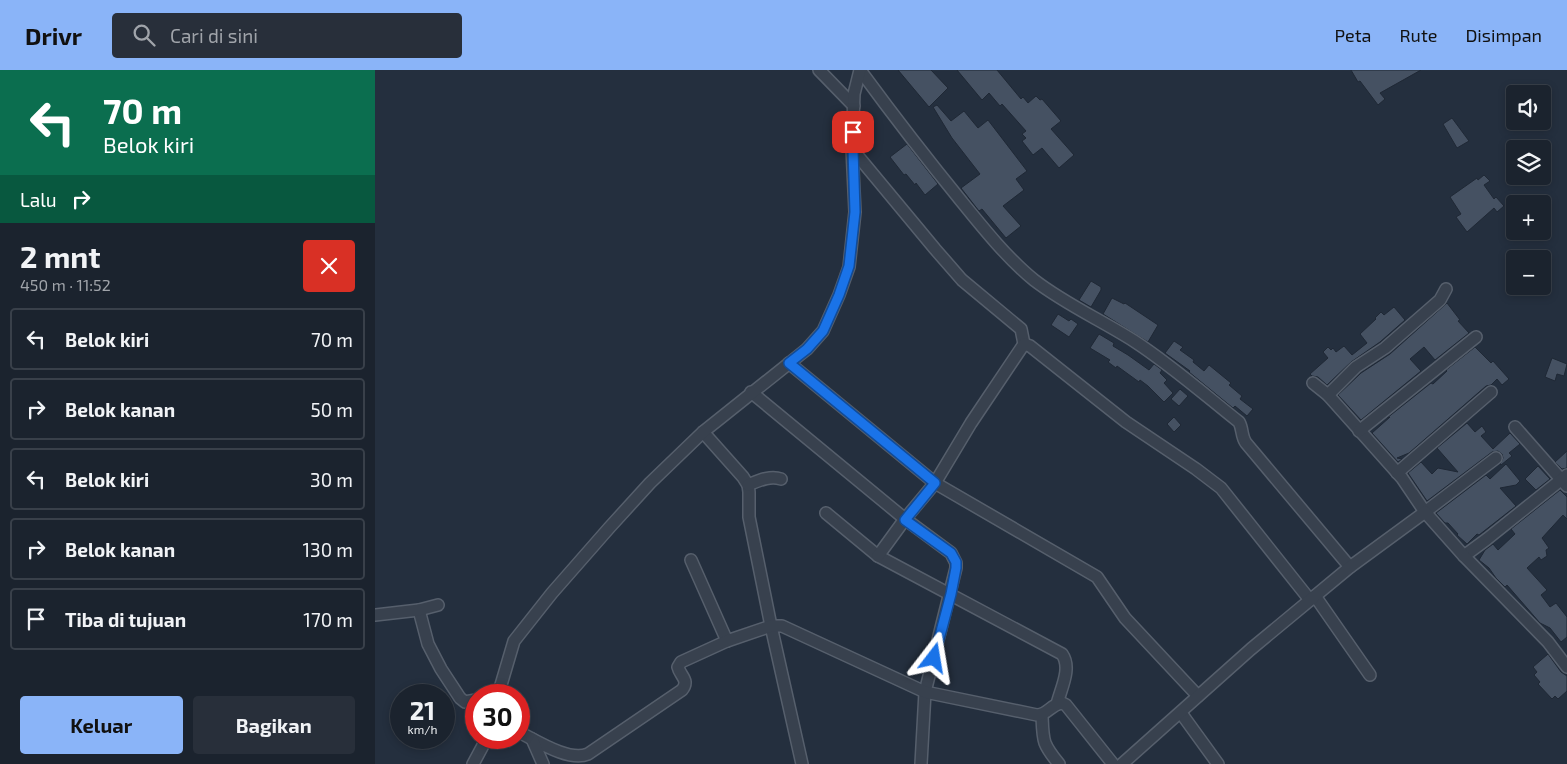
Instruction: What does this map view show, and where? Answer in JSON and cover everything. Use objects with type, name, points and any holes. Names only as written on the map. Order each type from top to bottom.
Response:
[{"type":"street","points":[[819,70],[854,106]]},
{"type":"street","points":[[501,684],[514,641],[528,622],[650,483],[703,432],[807,349],[823,331],[849,266],[855,212],[854,94],[860,70]]},
{"type":"street","points":[[860,70],[938,173],[980,224],[1017,264],[1033,279],[1061,299],[1134,341],[1165,362],[1239,422],[1242,428],[1242,438],[1350,567]]},
{"type":"street","points":[[853,149],[962,280],[1021,329],[1024,344],[971,423],[935,483],[879,556]]},
{"type":"street","points":[[1328,395],[1356,367],[1385,348],[1440,300],[1446,289]]},
{"type":"street","points":[[1359,431],[1476,338]]},
{"type":"street","points":[[1024,344],[1030,346],[1126,422],[1196,468],[1221,488],[1312,598],[1370,675]]},
{"type":"street","points":[[789,363],[935,483],[1097,576],[1125,618],[1198,696]]},
{"type":"street","points":[[1313,383],[1328,395],[1397,472],[1425,512],[1464,556],[1548,642],[1567,667]]},
{"type":"street","points":[[751,392],[905,520],[954,557],[956,568],[951,594],[925,692],[921,764]]},
{"type":"street","points":[[1397,472],[1491,392]]},
{"type":"street","points":[[1464,556],[1565,480],[1515,427]]},
{"type":"street","points":[[703,432],[748,485],[749,517],[771,626],[803,764]]},
{"type":"street","points":[[1122,764],[1251,649],[1312,598],[1350,567],[1496,458]]},
{"type":"street","points":[[748,485],[770,478],[781,478]]},
{"type":"street","points":[[826,513],[879,556],[1062,654],[1066,660],[1067,667],[1057,704]]},
{"type":"street","points":[[691,560],[727,641]]},
{"type":"street","points":[[375,615],[419,610],[438,605]]},
{"type":"street","points":[[419,610],[428,644],[441,669],[460,698],[465,702]]},
{"type":"street","points":[[532,739],[569,755],[582,757],[682,690],[686,686],[686,681],[679,672],[678,667],[681,662],[727,641],[771,626],[782,626],[925,692],[1042,715],[1057,704],[1062,703],[1066,705],[1113,764]]},
{"type":"street","points":[[1181,713],[1218,764]]},
{"type":"street","points":[[1042,715],[1044,743],[1047,750],[1059,764]]},
{"type":"street","points":[[532,739],[543,764]]},
{"type":"street","points":[[473,764],[481,749]]},
{"type":"building","points":[[898,70],[931,70],[948,88],[929,107]]},
{"type":"building","points":[[957,70],[997,70],[1021,99],[1023,97],[1028,103],[1036,96],[1040,100],[1042,99],[1061,121],[1051,129],[1074,155],[1059,168],[1042,148],[1033,155],[1022,141],[1026,138],[1022,134],[1026,131],[1002,104],[1000,106],[989,93],[982,100]]},
{"type":"building","points":[[1351,70],[1421,70],[1380,93],[1385,99],[1378,105],[1360,81],[1358,82]]},
{"type":"building","points":[[937,105],[951,121],[964,111],[978,128],[988,120],[1027,171],[1016,179],[1024,190],[1003,206],[1021,226],[1006,238],[982,209],[979,211],[961,188],[980,174],[952,138],[933,107]]},
{"type":"building","points":[[1452,118],[1469,141],[1457,148],[1443,124]]},
{"type":"building","points":[[907,144],[938,184],[925,195],[916,183],[915,185],[906,174],[904,175],[890,157]]},
{"type":"building","points":[[1484,175],[1490,181],[1484,185],[1494,199],[1496,197],[1504,206],[1497,212],[1494,208],[1467,232],[1456,217],[1461,214],[1450,197]]},
{"type":"building","points":[[1091,281],[1101,287],[1101,290],[1091,307],[1079,300]]},
{"type":"building","points":[[1112,298],[1125,303],[1158,325],[1148,342],[1103,314]]},
{"type":"building","points":[[1447,303],[1460,320],[1458,321],[1469,333],[1435,360],[1424,347],[1410,359],[1421,371],[1361,420],[1338,395],[1361,373],[1390,354]]},
{"type":"building","points":[[1394,307],[1405,320],[1380,342],[1351,362],[1327,385],[1318,377],[1310,374],[1328,358],[1323,352],[1328,347],[1331,350],[1333,348],[1336,352],[1344,346],[1352,355],[1367,343],[1360,334],[1381,312],[1384,315]]},
{"type":"building","points":[[1058,314],[1078,324],[1069,337],[1051,325]]},
{"type":"building","points":[[1099,334],[1114,343],[1113,346],[1149,370],[1154,364],[1162,370],[1160,373],[1167,380],[1164,383],[1173,393],[1164,402],[1140,380],[1139,382],[1117,366],[1116,368],[1108,362],[1110,360],[1090,348]]},
{"type":"building","points":[[1174,341],[1183,347],[1180,350],[1194,360],[1193,362],[1204,371],[1209,365],[1231,383],[1229,385],[1242,396],[1240,399],[1253,409],[1247,416],[1235,406],[1233,408],[1190,371],[1165,353]]},
{"type":"building","points":[[1475,347],[1491,363],[1493,361],[1509,379],[1502,385],[1497,379],[1491,385],[1486,386],[1409,453],[1397,458],[1402,459],[1398,462],[1372,433],[1390,417],[1387,418],[1431,383],[1433,384],[1446,370]]},
{"type":"building","points":[[1552,358],[1567,364],[1564,376],[1557,374],[1555,381],[1545,377]]},
{"type":"building","points":[[1180,389],[1188,396],[1179,406],[1171,399]]},
{"type":"building","points":[[1174,417],[1181,425],[1174,432],[1167,424]]},
{"type":"building","points":[[1467,423],[1475,432],[1482,426],[1486,432],[1481,436],[1493,449],[1510,433],[1520,444],[1509,453],[1512,456],[1501,465],[1502,454],[1498,451],[1492,452],[1427,501],[1408,473],[1421,462],[1432,474],[1438,468],[1458,472],[1437,448]]},
{"type":"building","points":[[1567,451],[1567,468],[1562,469],[1555,462]]},
{"type":"building","points":[[1506,464],[1520,481],[1516,485],[1500,488],[1516,506],[1479,535],[1477,534],[1467,544],[1436,513],[1486,475],[1490,479]]},
{"type":"building","points":[[1538,466],[1550,479],[1536,490],[1525,479]]},
{"type":"building","points":[[1560,490],[1567,497],[1567,519],[1563,515],[1542,538],[1549,548],[1546,550],[1547,556],[1541,560],[1539,557],[1527,568],[1547,590],[1541,595],[1550,607],[1556,603],[1567,617],[1567,637],[1561,642],[1550,628],[1540,623],[1507,585],[1505,587],[1489,568],[1479,560],[1485,550],[1493,544],[1498,550],[1515,534],[1511,529]]},
{"type":"building","points":[[1548,654],[1561,672],[1567,676],[1567,691],[1558,699],[1555,696],[1552,699],[1538,684],[1540,682],[1534,675],[1537,672],[1533,667]]},
{"type":"route","points":[[853,132],[855,212],[849,266],[823,331],[807,349],[789,363],[935,483],[905,520],[951,553],[956,562],[951,594],[934,658]]}]
